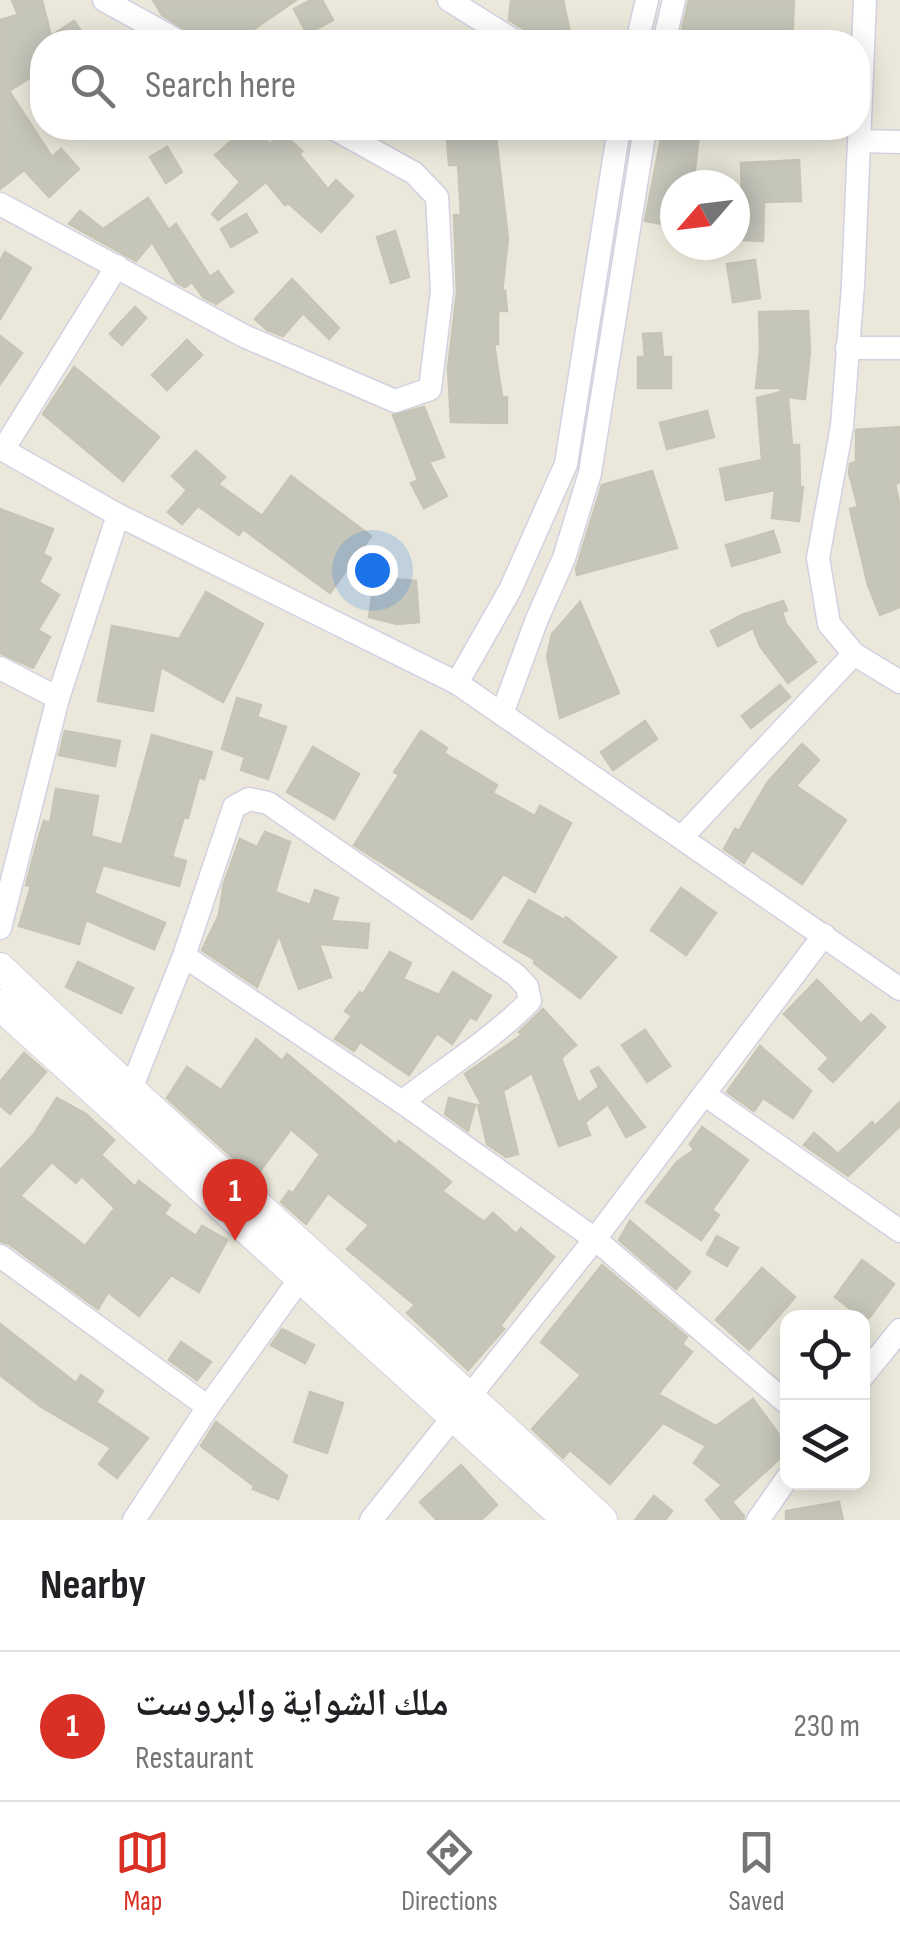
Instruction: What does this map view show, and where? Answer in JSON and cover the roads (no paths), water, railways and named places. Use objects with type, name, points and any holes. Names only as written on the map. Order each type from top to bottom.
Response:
[{"type":"street","points":[[104,0],[158,30]]},
{"type":"street","points":[[449,0],[497,30]]},
{"type":"street","points":[[640,30],[647,0]]},
{"type":"street","points":[[667,30],[674,0]]},
{"type":"street","points":[[864,30],[865,0]]},
{"type":"street","points":[[0,204],[244,336],[395,401],[430,389],[442,291],[437,197],[414,172],[355,140]]},
{"type":"street","points":[[457,682],[510,590],[566,464],[617,140]]},
{"type":"street","points":[[502,714],[564,558],[590,473],[643,140]]},
{"type":"street","points":[[900,142],[860,142],[842,426],[818,558],[829,624],[854,654],[900,682]]},
{"type":"street","points":[[118,266],[2,449],[118,515],[457,682],[900,989]]},
{"type":"street","points":[[847,348],[900,348]]},
{"type":"street","points":[[0,928],[58,698],[118,515]]},
{"type":"street","points":[[682,837],[854,654]]},
{"type":"street","points":[[0,668],[58,698]]},
{"type":"street","points":[[125,1104],[184,956],[234,807],[249,799],[268,803],[516,974],[528,987],[530,1001],[498,1034],[469,1050],[402,1102]]},
{"type":"street","points":[[371,1520],[595,1239],[824,935]]},
{"type":"street","points":[[184,956],[402,1102],[595,1239],[783,1400]]},
{"type":"street","points":[[0,968],[125,1104],[302,1276],[602,1520]]},
{"type":"street","points":[[0,1005],[125,1104],[461,1405],[568,1520]]},
{"type":"street","points":[[704,1094],[900,1231]]},
{"type":"street","points":[[0,1256],[208,1407]]},
{"type":"street","points":[[134,1520],[208,1407],[302,1276]]},
{"type":"street","points":[[870,1367],[900,1330]]},
{"type":"street","points":[[758,1520],[780,1488]]},
{"type":"place","name":"ملك الشواية والبروست","points":[[235,1241]]}]
